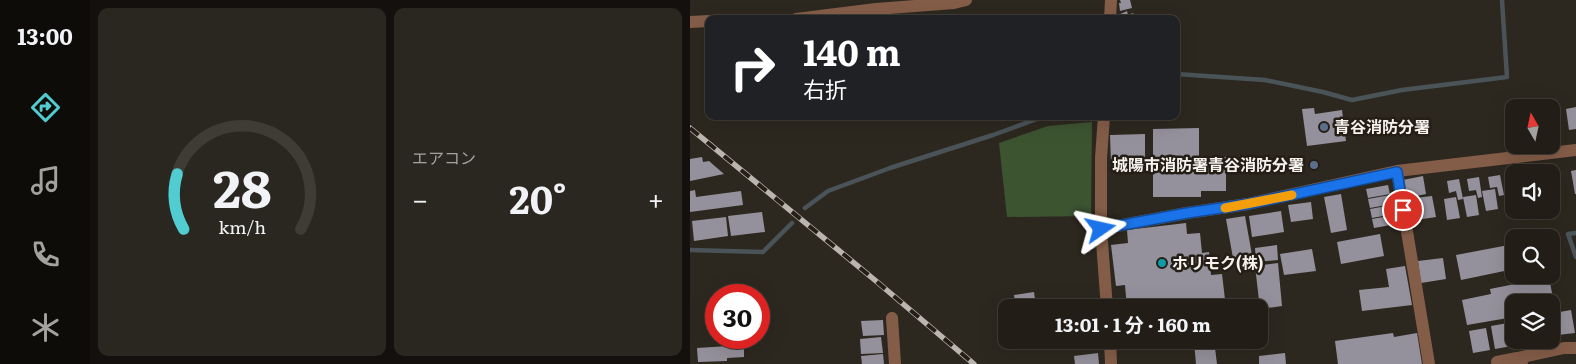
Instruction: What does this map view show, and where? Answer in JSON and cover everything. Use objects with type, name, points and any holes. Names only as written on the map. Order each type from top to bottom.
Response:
[{"type":"street","points":[[826,15],[924,2],[966,0]]},
{"type":"street","points":[[1110,15],[1111,0]]},
{"type":"street","points":[[690,22],[705,21]]},
{"type":"street","points":[[1104,120],[1101,158],[1101,229],[1106,299]]},
{"type":"street","points":[[1101,229],[1248,204],[1397,172],[1576,150]]},
{"type":"street","points":[[1397,172],[1429,364]]},
{"type":"street","points":[[892,318],[895,364]]},
{"type":"street","points":[[1497,362],[1519,361],[1564,348],[1576,348]]},
{"type":"street","points":[[1111,349],[1112,364]]},
{"type":"green space","points":[[1092,122],[1091,216],[1007,217],[999,143],[1048,126]]},
{"type":"building","points":[[1120,0],[1130,0],[1132,8],[1120,11]]},
{"type":"building","points":[[1127,11],[1128,15],[1118,15]]},
{"type":"building","points":[[1576,107],[1576,129],[1569,130],[1566,109]]},
{"type":"building","name":"青谷消防分署","points":[[1314,108],[1315,114],[1342,110],[1346,141],[1307,146],[1302,109]]},
{"type":"building","points":[[1199,128],[1199,157],[1226,157],[1226,191],[1201,191],[1201,197],[1153,197],[1153,129]]},
{"type":"building","points":[[1145,134],[1145,164],[1111,164],[1110,135]]},
{"type":"building","points":[[702,157],[703,162],[709,161],[724,174],[690,181],[690,159]]},
{"type":"building","points":[[1576,170],[1576,194],[1575,194],[1571,171]]},
{"type":"building","points":[[1500,175],[1504,195],[1499,196],[1497,187],[1490,188],[1488,177]]},
{"type":"building","points":[[1423,176],[1426,194],[1407,198],[1403,180]]},
{"type":"building","points":[[1479,177],[1482,197],[1478,198],[1476,190],[1469,191],[1467,179]]},
{"type":"building","points":[[1459,179],[1463,199],[1458,200],[1456,191],[1449,193],[1447,181]]},
{"type":"building","points":[[1388,185],[1390,194],[1368,198],[1366,189]]},
{"type":"building","points":[[1495,189],[1498,209],[1486,211],[1482,191]]},
{"type":"building","points":[[695,190],[696,197],[741,191],[743,205],[690,212],[690,191]]},
{"type":"building","points":[[1341,194],[1347,230],[1331,233],[1324,197]]},
{"type":"building","points":[[1390,195],[1392,204],[1370,208],[1368,199]]},
{"type":"building","points":[[1476,195],[1479,215],[1467,217],[1463,197]]},
{"type":"building","points":[[1432,196],[1436,217],[1410,221],[1407,199]]},
{"type":"building","points":[[1456,197],[1460,218],[1447,220],[1444,199]]},
{"type":"building","points":[[1311,202],[1313,219],[1291,222],[1288,205]]},
{"type":"building","points":[[1392,205],[1394,214],[1372,218],[1370,209]]},
{"type":"building","points":[[1281,211],[1284,232],[1252,237],[1249,216]]},
{"type":"building","points":[[762,212],[765,232],[731,236],[728,216]]},
{"type":"building","points":[[1395,215],[1396,224],[1374,228],[1372,219]]},
{"type":"building","points":[[1245,216],[1252,255],[1233,258],[1226,219]]},
{"type":"building","points":[[726,217],[728,236],[694,241],[692,221]]},
{"type":"building","name":"ホリモク(株)","points":[[1186,223],[1187,234],[1200,233],[1202,253],[1209,252],[1211,275],[1222,274],[1225,299],[1126,299],[1125,285],[1116,286],[1111,245],[1128,243],[1127,230]]},
{"type":"building","points":[[1380,234],[1384,256],[1341,264],[1337,242]]},
{"type":"building","points":[[1277,245],[1278,260],[1256,262],[1255,248]]},
{"type":"building","points":[[1505,246],[1505,271],[1461,280],[1456,255]]},
{"type":"building","points":[[1312,249],[1316,271],[1284,275],[1280,254]]},
{"type":"building","points":[[1443,258],[1446,279],[1421,283],[1418,261]]},
{"type":"building","points":[[1278,263],[1282,306],[1268,308],[1268,299],[1259,299],[1255,266]]},
{"type":"building","points":[[1405,266],[1412,305],[1362,311],[1359,290],[1389,287],[1386,269]]},
{"type":"building","points":[[1515,284],[1550,284],[1552,294],[1505,294],[1505,319],[1467,325],[1462,300],[1491,294],[1490,289]]},
{"type":"building","points":[[1034,292],[1035,299],[1015,299],[1014,295]]},
{"type":"building","points":[[1571,310],[1575,333],[1560,335],[1560,312]]},
{"type":"building","points":[[883,320],[884,335],[863,336],[861,321]]},
{"type":"building","points":[[1505,324],[1505,347],[1495,349],[1491,326]]},
{"type":"building","points":[[1486,328],[1490,350],[1473,353],[1469,331]]},
{"type":"building","points":[[1393,333],[1394,337],[1417,333],[1422,364],[1338,364],[1335,341]]},
{"type":"building","points":[[881,337],[883,353],[861,354],[860,339]]},
{"type":"building","points":[[697,348],[744,349],[744,357],[727,358],[727,361],[698,362]]},
{"type":"building","points":[[1195,349],[1215,349],[1217,364],[1196,364]]},
{"type":"building","points":[[1098,353],[1099,364],[1075,364],[1074,356]]},
{"type":"building","points":[[1285,353],[1286,364],[1259,364],[1259,356]]},
{"type":"building","points":[[883,354],[884,364],[862,364],[861,356]]},
{"type":"waterway","points":[[1180,74],[1265,80],[1352,100],[1402,90],[1507,77],[1502,0]]},
{"type":"waterway","points":[[805,208],[828,191],[890,168],[1034,120]]},
{"type":"waterway","points":[[690,250],[763,252],[792,223]]},
{"type":"waterway","points":[[1576,233],[1568,234],[1576,257]]},
{"type":"railway","points":[[690,128],[974,364]]},
{"type":"slow traffic","points":[[1225,208],[1292,195]]},
{"type":"place","name":"青谷消防分署","points":[[1324,127]]},
{"type":"place","name":"城陽市消防署青谷消防分署","points":[[1314,165]]},
{"type":"place","name":"ホリモク(株)","points":[[1162,263]]},
{"type":"route","points":[[1101,229],[1248,204],[1397,172],[1403,210]]}]
